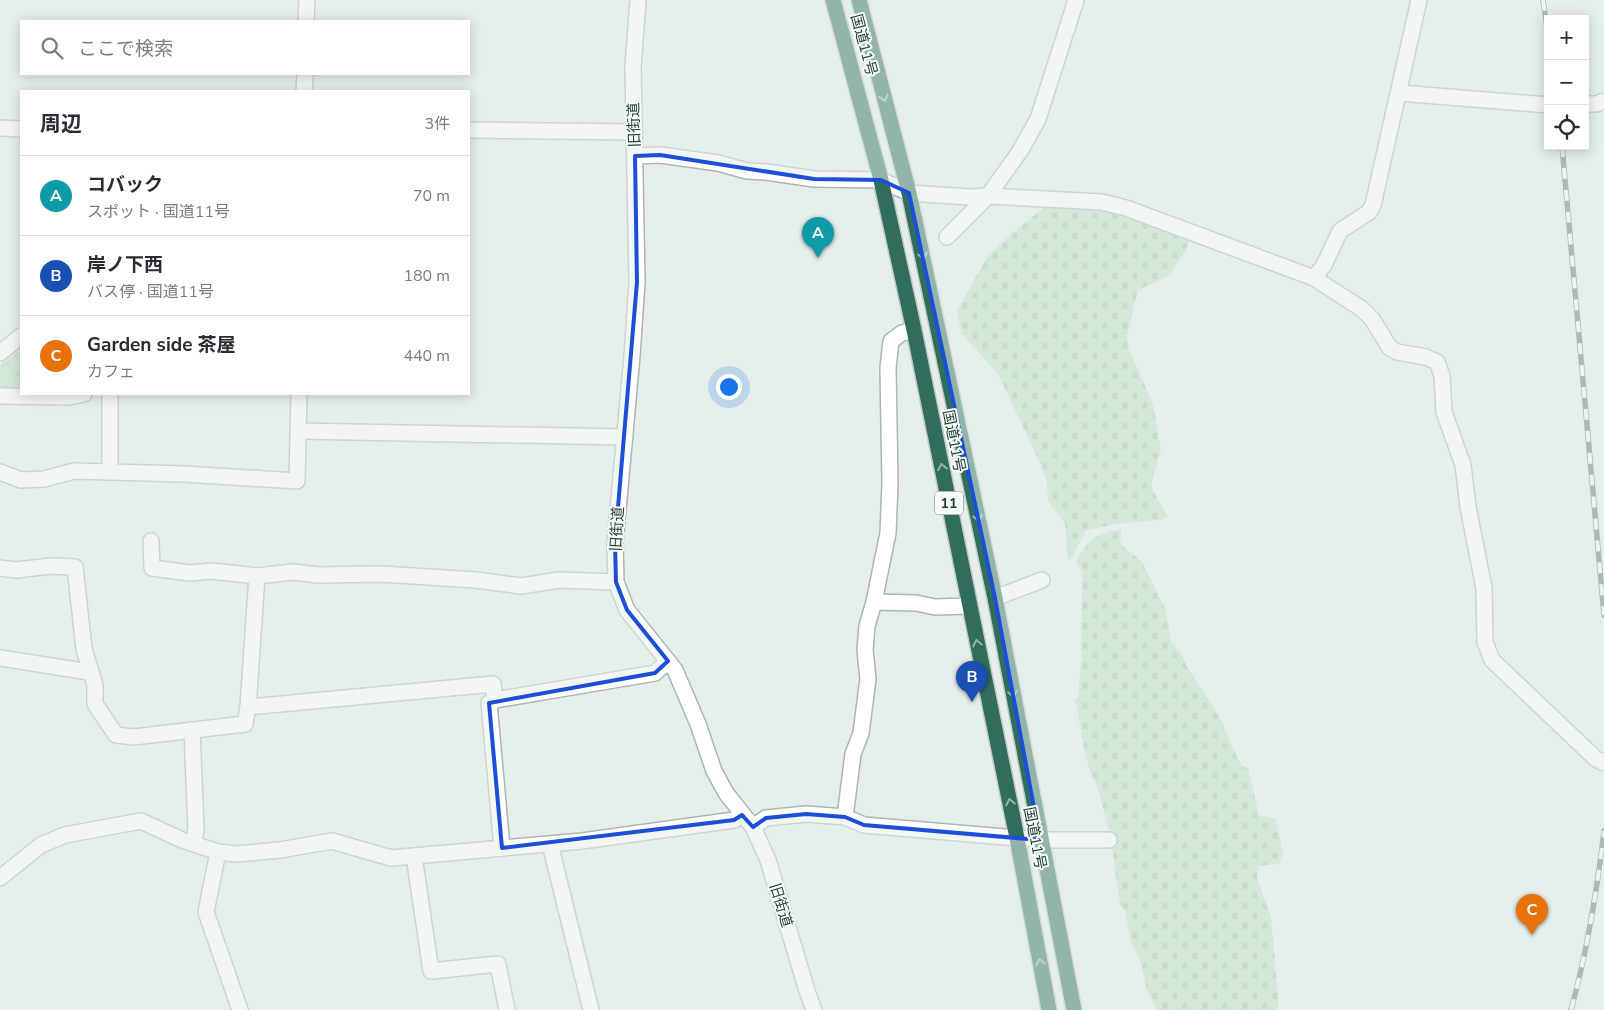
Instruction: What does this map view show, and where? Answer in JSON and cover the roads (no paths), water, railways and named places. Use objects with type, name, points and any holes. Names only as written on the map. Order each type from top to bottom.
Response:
[{"type":"highway","name":"国道11号","points":[[833,0],[882,180],[1017,838],[1049,1010]]},
{"type":"highway","name":"国道11号","points":[[858,0],[909,193],[995,598],[1074,1010]]},
{"type":"street","points":[[306,20],[307,0]]},
{"type":"street","name":"旧街道","points":[[638,0],[632,67],[637,282],[615,543],[616,582],[627,610],[675,670],[698,724],[714,771],[726,793],[753,827],[768,860],[814,1010]]},
{"type":"street","points":[[947,237],[988,196],[1020,151],[1038,119],[1076,0]]},
{"type":"street","points":[[1314,278],[1324,265],[1340,231],[1369,212],[1373,205],[1419,0]]},
{"type":"street","points":[[304,90],[305,75]]},
{"type":"street","points":[[1399,93],[1544,105]]},
{"type":"street","points":[[1589,104],[1604,101]]},
{"type":"street","points":[[0,128],[20,130]]},
{"type":"street","points":[[470,130],[634,132]]},
{"type":"street","points":[[635,156],[660,155],[718,163],[747,171],[814,179],[882,180],[909,193],[1102,202],[1126,208],[1314,278],[1362,309],[1372,319],[1390,348],[1397,352],[1426,357],[1436,362],[1442,376],[1444,412],[1463,465],[1468,507],[1484,588],[1484,642],[1492,660],[1596,759],[1604,763]]},
{"type":"street","points":[[846,817],[853,754],[861,733],[868,679],[867,626],[874,602],[888,533],[890,483],[888,368],[891,341],[902,333],[914,330]]},
{"type":"street","points":[[0,353],[20,337]]},
{"type":"street","points":[[0,396],[69,397],[79,395]]},
{"type":"street","points":[[110,395],[110,472]]},
{"type":"street","points":[[0,472],[20,480],[44,479],[74,471],[184,474],[298,481],[299,395]]},
{"type":"street","points":[[298,431],[625,437]]},
{"type":"street","points":[[151,541],[152,568],[190,573],[211,571],[257,576],[293,572],[318,575],[381,574],[476,580],[522,586],[559,580],[616,582]]},
{"type":"street","points":[[0,568],[16,570],[51,566],[75,567],[84,649],[95,685],[95,704],[116,735],[134,737],[245,724],[248,707],[257,576]]},
{"type":"street","points":[[995,598],[1042,580]]},
{"type":"street","points":[[874,602],[916,603],[935,607],[970,606]]},
{"type":"street","points":[[0,658],[90,672]]},
{"type":"street","points":[[502,848],[489,703],[495,700],[655,673],[668,661]]},
{"type":"street","points":[[248,707],[493,684],[495,700]]},
{"type":"street","points":[[192,730],[196,830],[193,843]]},
{"type":"street","points":[[753,827],[766,818],[806,814],[846,817],[864,825],[1040,840],[1109,840]]},
{"type":"street","points":[[0,878],[41,845],[65,835],[141,822],[182,840],[218,852],[236,854],[280,850],[332,841],[391,858],[582,841],[734,820],[742,815]]},
{"type":"street","points":[[550,844],[591,1010]]},
{"type":"street","points":[[218,852],[206,912],[240,1010]]},
{"type":"street","points":[[414,856],[431,970],[498,964],[507,1010]]},
{"type":"railway","points":[[1543,0],[1545,15]]},
{"type":"railway","points":[[1562,150],[1604,615]]},
{"type":"railway","points":[[1571,1010],[1591,921],[1604,831]]},
{"type":"place","name":"コバック","points":[[818,258]]},
{"type":"place","name":"岸ノ下西","points":[[972,702]]},
{"type":"place","name":"Garden side 茶屋","points":[[1532,935]]}]
